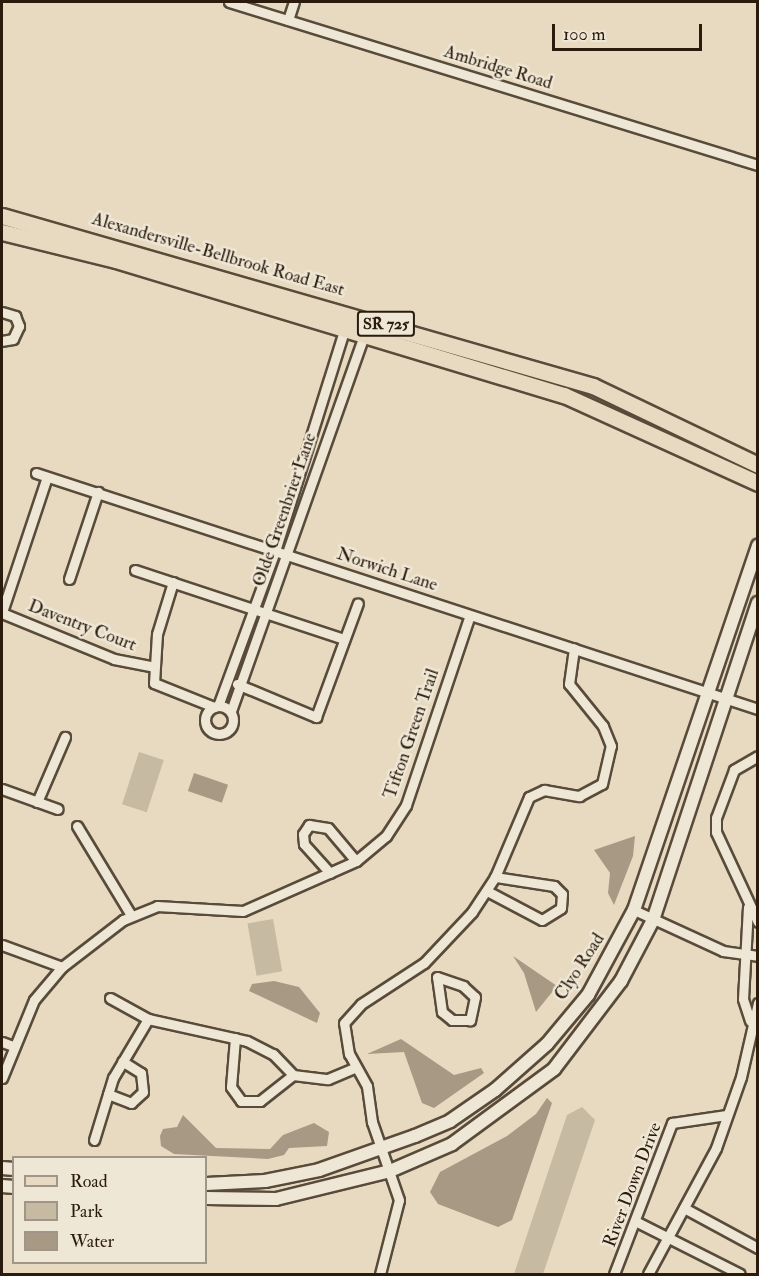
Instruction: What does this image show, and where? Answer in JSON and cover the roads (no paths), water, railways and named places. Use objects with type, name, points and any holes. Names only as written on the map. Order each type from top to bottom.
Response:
[{"type":"main road","name":"Alexandersville-Bellbrook Road East","points":[[2,216],[118,253],[344,332],[564,395],[758,483]]},
{"type":"main road","name":"Alexandersville-Bellbrook Road East","points":[[2,232],[118,253],[349,313],[593,386],[758,465]]},
{"type":"street","name":"Ambridge Road","points":[[229,2],[758,165]]},
{"type":"street","points":[[288,20],[294,2]]},
{"type":"street","points":[[2,312],[15,316],[19,326],[14,339],[2,341]]},
{"type":"street","name":"Olde Greenbrier Lane","points":[[349,313],[275,551],[252,608],[230,680],[216,706],[206,717],[214,732],[230,728],[231,711],[243,687],[369,319]]},
{"type":"street","name":"Norwich Lane","points":[[36,473],[758,709]]},
{"type":"street","points":[[2,613],[47,477]]},
{"type":"street","points":[[69,579],[98,492]]},
{"type":"street","name":"Clyo Road","points":[[207,1184],[265,1182],[381,1149],[450,1121],[547,1044],[588,994],[634,910],[710,694],[758,546]]},
{"type":"street","points":[[135,570],[344,639]]},
{"type":"street","points":[[173,582],[151,666],[156,686],[231,711]]},
{"type":"street","points":[[230,680],[316,717],[358,603]]},
{"type":"street","points":[[207,1198],[276,1199],[390,1171],[452,1144],[554,1069],[621,981],[653,920],[758,603]]},
{"type":"street","name":"Daventry Court","points":[[2,613],[114,659],[151,666]]},
{"type":"street","name":"Tifton Green Trail","points":[[2,1078],[13,1046],[34,1000],[62,967],[131,915],[170,905],[233,913],[356,861],[386,836],[406,805],[470,615]]},
{"type":"street","points":[[380,1275],[400,1210],[390,1171],[381,1149],[367,1086],[346,1043],[347,1017],[424,963],[487,891],[529,796],[544,790],[589,794],[610,766],[603,726],[569,684],[574,648]]},
{"type":"street","points":[[37,802],[64,737]]},
{"type":"street","points":[[758,756],[734,770],[716,818],[716,832],[748,907],[758,922]]},
{"type":"street","points":[[2,789],[58,809]]},
{"type":"street","points":[[330,873],[304,844],[303,834],[309,825],[328,828],[356,861]]},
{"type":"street","points":[[77,826],[131,915]]},
{"type":"street","points":[[487,891],[537,919],[554,917],[561,908],[562,894],[554,886],[495,877]]},
{"type":"street","points":[[748,907],[743,999],[754,1022]]},
{"type":"street","points":[[634,910],[723,951],[758,956]]},
{"type":"street","points":[[2,945],[62,967]]},
{"type":"street","points":[[424,963],[437,977],[463,986],[475,997],[470,1020],[446,1017],[439,1004],[437,977]]},
{"type":"street","points":[[110,998],[148,1019],[236,1038],[268,1051],[293,1076],[328,1079],[356,1067]]},
{"type":"street","points":[[648,1275],[707,1169],[741,1077],[758,1003]]},
{"type":"street","points":[[94,1140],[108,1094],[122,1061],[148,1019]]},
{"type":"street","points":[[236,1038],[231,1086],[241,1101],[260,1101],[293,1076]]},
{"type":"street","points":[[2,1042],[13,1046]]},
{"type":"street","points":[[108,1094],[131,1103],[143,1092],[141,1073],[122,1061]]},
{"type":"street","name":"River Down Drive","points":[[614,1275],[637,1222],[672,1123],[726,1115]]},
{"type":"street","points":[[684,1208],[758,1248]]},
{"type":"street","points":[[637,1222],[669,1234],[740,1275]]},
{"type":"water","points":[[194,773],[228,785],[222,803],[188,791]]},
{"type":"water","points":[[635,836],[633,856],[614,905],[608,893],[610,873],[594,850]]},
{"type":"water","points":[[513,956],[557,986],[536,1012],[524,973]]},
{"type":"water","points":[[274,981],[299,987],[320,1013],[317,1023],[249,991],[252,984]]},
{"type":"water","points":[[401,1039],[454,1075],[481,1068],[484,1073],[434,1108],[422,1103],[404,1052],[367,1054]]},
{"type":"water","points":[[547,1098],[552,1103],[512,1220],[498,1227],[438,1204],[430,1192],[440,1172],[507,1136],[536,1114]]},
{"type":"water","points":[[183,1115],[216,1148],[270,1149],[283,1135],[314,1123],[329,1132],[327,1146],[289,1148],[284,1155],[268,1159],[174,1154],[161,1146],[160,1136],[163,1129],[177,1127]]}]
